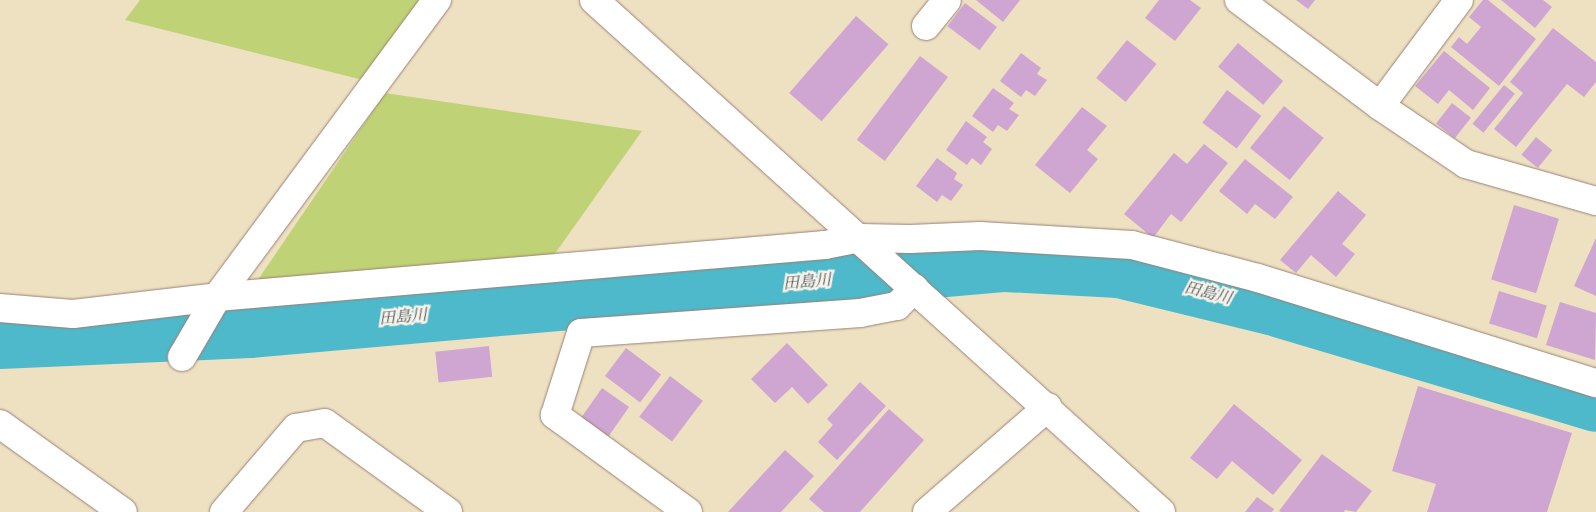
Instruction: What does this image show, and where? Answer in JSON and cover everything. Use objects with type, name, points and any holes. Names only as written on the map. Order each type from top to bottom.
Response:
[{"type":"street","points":[[182,357],[217,296],[437,0]]},
{"type":"street","points":[[594,0],[1048,407],[1161,512]]},
{"type":"street","points":[[926,26],[947,0]]},
{"type":"street","points":[[1239,0],[1380,106],[1466,164],[1596,201]]},
{"type":"street","points":[[1380,106],[1459,0]]},
{"type":"street","points":[[0,308],[73,314],[217,296],[826,245],[860,238],[910,239],[980,236],[1132,245],[1258,278],[1596,383]]},
{"type":"street","points":[[688,512],[555,415],[581,333],[860,313],[897,306],[915,288]]},
{"type":"street","points":[[927,512],[1048,407]]},
{"type":"street","points":[[0,424],[123,512]]},
{"type":"street","points":[[224,512],[296,428],[325,424],[448,512]]},
{"type":"green space","points":[[140,0],[419,0],[363,80],[125,20]]},
{"type":"green space","points":[[385,93],[642,131],[549,262],[251,290]]},
{"type":"building","points":[[976,0],[1020,0],[1003,22]]},
{"type":"building","points":[[1159,0],[1190,0],[1201,8],[1175,41],[1145,18]]},
{"type":"building","points":[[1296,0],[1315,0],[1308,9]]},
{"type":"building","points":[[1483,0],[1488,0],[1536,39],[1499,86],[1451,47],[1459,37],[1467,44],[1481,27],[1469,17]]},
{"type":"building","points":[[1501,0],[1543,0],[1552,7],[1535,28]]},
{"type":"building","points":[[965,3],[997,27],[979,50],[948,26]]},
{"type":"building","points":[[856,16],[888,44],[822,121],[789,93]]},
{"type":"building","points":[[1553,28],[1596,62],[1596,82],[1584,97],[1567,84],[1516,147],[1494,129],[1523,93],[1510,82]]},
{"type":"building","points":[[1127,40],[1157,64],[1126,102],[1096,78]]},
{"type":"building","points":[[1238,43],[1283,81],[1263,105],[1218,67]]},
{"type":"building","points":[[1444,51],[1490,88],[1473,110],[1449,90],[1438,104],[1415,86]]},
{"type":"building","points":[[1021,53],[1041,68],[1037,74],[1047,80],[1035,96],[1026,90],[1021,97],[1000,81]]},
{"type":"building","points":[[920,56],[948,77],[885,161],[857,140]]},
{"type":"building","points":[[1504,85],[1515,94],[1483,133],[1473,124]]},
{"type":"building","points":[[993,88],[1014,103],[1009,109],[1019,115],[1007,131],[998,125],[993,132],[972,116]]},
{"type":"building","points":[[1227,90],[1261,116],[1237,149],[1202,123]]},
{"type":"building","points":[[1452,103],[1471,118],[1455,138],[1436,123]]},
{"type":"building","points":[[1284,106],[1324,138],[1290,180],[1250,148]]},
{"type":"building","points":[[1082,107],[1107,126],[1087,150],[1098,159],[1070,193],[1035,165]]},
{"type":"building","points":[[966,121],[987,137],[983,142],[992,149],[981,165],[972,158],[967,165],[946,150]]},
{"type":"building","points":[[1536,137],[1552,150],[1538,168],[1522,155]]},
{"type":"building","points":[[1204,144],[1228,163],[1181,222],[1171,214],[1153,238],[1124,214],[1174,153],[1187,164]]},
{"type":"building","points":[[937,158],[957,173],[954,179],[963,185],[951,201],[942,195],[937,202],[916,186]]},
{"type":"building","points":[[1245,159],[1293,197],[1275,219],[1255,204],[1247,214],[1219,191]]},
{"type":"building","points":[[1338,191],[1366,215],[1342,244],[1355,254],[1336,277],[1311,255],[1296,273],[1280,260]]},
{"type":"building","points":[[1514,205],[1559,219],[1536,293],[1491,280]]},
{"type":"building","points":[[1596,238],[1596,296],[1574,286]]},
{"type":"building","points":[[1499,291],[1547,306],[1537,338],[1489,324]]},
{"type":"building","points":[[1560,302],[1596,313],[1595,360],[1546,345]]},
{"type":"building","points":[[787,343],[828,385],[808,404],[792,387],[775,403],[751,379]]},
{"type":"building","points":[[489,346],[492,377],[439,382],[435,352]]},
{"type":"building","points":[[626,348],[661,374],[640,402],[605,376]]},
{"type":"building","points":[[670,376],[703,401],[672,441],[639,417]]},
{"type":"building","points":[[860,382],[886,406],[837,460],[818,442],[833,425],[827,419]]},
{"type":"building","points":[[1418,386],[1572,433],[1547,512],[1427,512],[1436,484],[1392,471]]},
{"type":"building","points":[[602,388],[629,407],[608,436],[581,417]]},
{"type":"building","points":[[1234,404],[1302,460],[1273,495],[1232,461],[1217,479],[1190,458]]},
{"type":"building","points":[[889,409],[924,440],[860,512],[824,512],[809,499]]},
{"type":"building","points":[[785,450],[814,476],[781,512],[728,512]]},
{"type":"building","points":[[1322,454],[1372,491],[1356,512],[1345,510],[1344,512],[1279,511]]},
{"type":"building","points":[[1257,497],[1274,509],[1272,512],[1245,512]]},
{"type":"waterway","name":"田島川","points":[[0,342],[250,331],[1005,265],[1119,271],[1271,308],[1596,405]]}]
